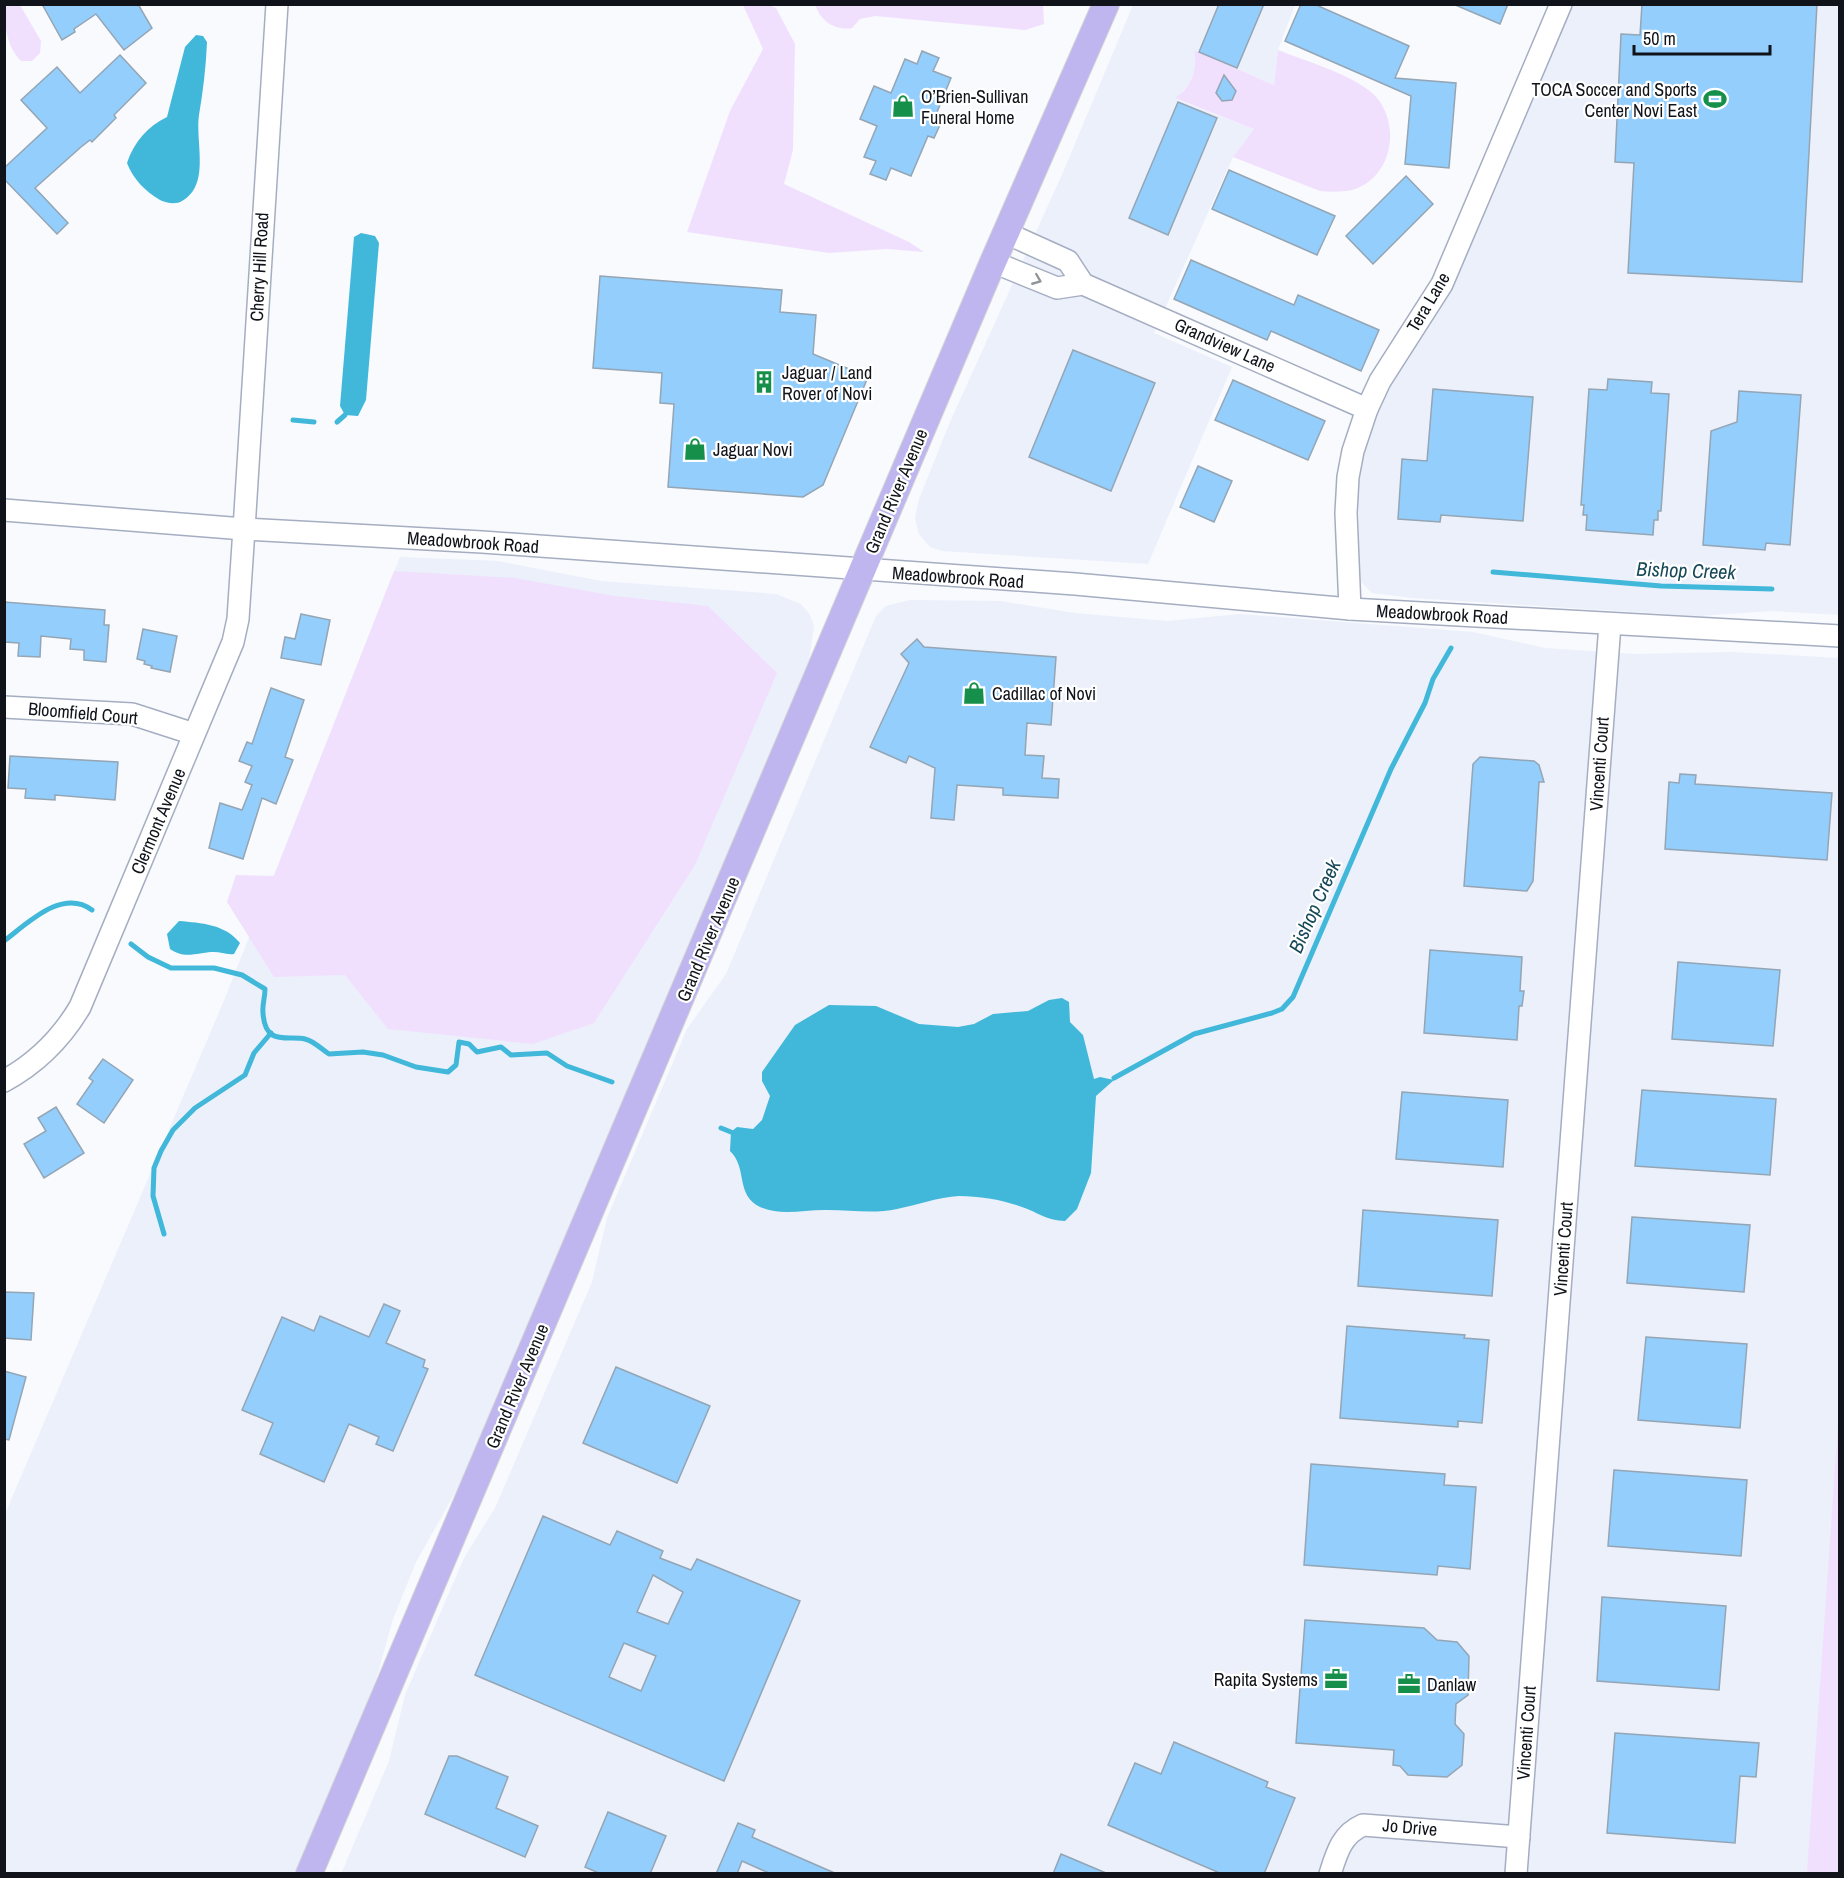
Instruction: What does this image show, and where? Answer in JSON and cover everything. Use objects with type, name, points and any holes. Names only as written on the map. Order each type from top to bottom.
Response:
[{"type":"main road","name":"Grand River Avenue","points":[[309,1874],[993,262],[1106,4]]},
{"type":"street","name":"Cherry Hill Road","points":[[244,529],[277,4]]},
{"type":"street","name":"Tera Lane","points":[[1350,609],[1346,513],[1348,484],[1353,451],[1367,409],[1380,381],[1442,284],[1561,4]]},
{"type":"street","points":[[1006,233],[1068,261],[1083,284]]},
{"type":"street","name":"Grandview Lane","points":[[993,262],[1056,288],[1083,284],[1367,409]]},
{"type":"street","name":"Meadowbrook Road","points":[[4,510],[244,529],[482,542],[863,571],[1075,584],[1350,609],[1839,636]]},
{"type":"street","name":"Clermont Avenue","points":[[4,1081],[40,1057],[63,1033],[80,1007],[233,642],[238,620],[244,529]]},
{"type":"street","name":"Vincenti Court","points":[[1516,1874],[1610,624]]},
{"type":"street","name":"Bloomfield Court","points":[[4,707],[132,714],[194,734]]},
{"type":"street","name":"Jo Drive","points":[[1330,1874],[1338,1848],[1353,1829],[1363,1825],[1519,1837]]},
{"type":"shaded area","points":[[5,4],[20,5],[41,41],[40,53],[32,61],[21,61],[12,49],[6,27]]},
{"type":"shaded area","points":[[815,4],[1043,4],[1044,24],[1025,30],[875,16],[860,19],[852,28],[846,29],[829,24],[824,20]]},
{"type":"shaded area","points":[[743,5],[769,5],[776,8],[795,44],[793,150],[784,184],[909,242],[924,252],[887,249],[829,253],[687,232],[730,111],[763,49]]},
{"type":"shaded area","points":[[1133,5],[1295,5],[1278,50],[1274,85],[1194,50],[1197,63],[1190,83],[1176,99],[1254,129],[1233,157],[1154,333],[1232,367],[1148,564],[942,551],[930,547],[919,534],[915,518],[919,499],[950,422],[1064,170]]},
{"type":"shaded area","points":[[1572,5],[1839,5],[1839,615],[1772,611],[1698,616],[1412,598],[1372,593],[1360,581],[1358,489],[1366,436],[1389,383],[1436,314],[1466,256]]},
{"type":"shaded area","points":[[1194,50],[1274,85],[1278,50],[1339,73],[1362,85],[1381,103],[1387,117],[1390,131],[1385,161],[1366,183],[1352,190],[1336,192],[1320,191],[1233,157],[1254,129],[1175,98],[1190,83],[1195,64]]},
{"type":"shaded area","points":[[400,557],[498,561],[601,581],[776,594],[801,604],[810,615],[814,626],[809,660],[459,1486],[416,1562],[393,1619],[378,1673],[350,1747],[297,1873],[5,1874],[5,1514],[223,1003]]},
{"type":"shaded area","points":[[394,571],[515,578],[615,596],[708,606],[777,673],[695,865],[594,1023],[533,1044],[388,1029],[345,975],[274,977],[227,902],[236,875],[274,876]]},
{"type":"shaded area","points":[[910,600],[1000,601],[1075,613],[1167,621],[1240,614],[1473,632],[1545,648],[1635,654],[1732,652],[1839,658],[1839,1873],[341,1874],[389,1761],[405,1695],[464,1558],[495,1508],[592,1282],[607,1218],[687,1029],[726,974],[876,616],[886,606]]},
{"type":"shaded area","points":[[1839,1411],[1839,1873],[1807,1873]]},
{"type":"water","points":[[196,35],[203,36],[207,42],[198,126],[199,174],[191,194],[180,202],[168,203],[145,189],[127,163],[143,136],[167,117],[185,47]]},
{"type":"water","points":[[361,233],[375,236],[379,243],[366,400],[358,416],[345,415],[340,406],[354,237]]},
{"type":"water","points":[[179,921],[220,928],[240,943],[234,954],[214,952],[181,954],[170,949],[167,934]]},
{"type":"water","points":[[1062,998],[1069,1002],[1070,1022],[1083,1035],[1094,1079],[1100,1077],[1114,1080],[1096,1096],[1091,1173],[1077,1209],[1065,1221],[1048,1218],[1007,1202],[975,1197],[935,1199],[880,1211],[777,1212],[760,1207],[747,1196],[739,1165],[730,1151],[731,1132],[737,1127],[753,1129],[762,1120],[770,1096],[762,1081],[762,1072],[795,1025],[829,1005],[876,1006],[919,1024],[958,1027],[974,1024],[993,1014],[1028,1011],[1049,1000]]},
{"type":"building","points":[[42,4],[138,4],[152,28],[124,50],[96,14],[62,40]]},
{"type":"building","points":[[1219,4],[1264,4],[1237,68],[1199,52]]},
{"type":"building","points":[[1301,4],[1314,4],[1409,46],[1395,78],[1456,83],[1449,168],[1405,164],[1411,96],[1285,41]]},
{"type":"building","points":[[1453,4],[1508,4],[1500,24]]},
{"type":"building","name":"TOCA Soccer and Sports Center Novi East","points":[[1642,4],[1817,4],[1802,282],[1628,273],[1634,163],[1615,162],[1621,34],[1640,35]]},
{"type":"building","name":"O’Brien-Sullivan Funeral Home","points":[[922,51],[939,58],[933,71],[951,78],[933,122],[940,125],[934,138],[928,136],[911,176],[891,168],[886,180],[870,174],[876,161],[864,157],[877,126],[860,119],[874,86],[891,93],[905,59],[917,64]]},
{"type":"building","points":[[120,55],[146,83],[114,115],[116,118],[92,142],[90,140],[81,147],[35,188],[68,223],[57,234],[4,179],[4,168],[47,128],[21,100],[57,67],[80,93]]},
{"type":"building","points":[[1224,75],[1236,91],[1232,100],[1222,101],[1216,93]]},
{"type":"building","points":[[1178,102],[1217,118],[1168,235],[1129,218]]},
{"type":"building","points":[[1229,170],[1335,216],[1317,255],[1212,209]]},
{"type":"building","points":[[1406,176],[1433,204],[1373,264],[1346,236]]},
{"type":"building","points":[[1191,260],[1294,305],[1298,295],[1379,330],[1361,371],[1271,331],[1267,340],[1174,299]]},
{"type":"building","name":"Jaguar / Land Rover of Novi","points":[[600,276],[782,290],[780,312],[816,315],[813,354],[868,377],[823,485],[803,497],[668,487],[674,404],[660,403],[662,373],[593,368]]},
{"type":"building","points":[[1073,350],[1155,383],[1111,491],[1029,457]]},
{"type":"building","points":[[1608,379],[1652,382],[1651,393],[1669,394],[1661,511],[1658,511],[1658,520],[1654,520],[1653,535],[1586,530],[1587,515],[1583,515],[1584,505],[1581,505],[1589,389],[1607,390]]},
{"type":"building","points":[[1233,380],[1325,421],[1308,460],[1215,420]]},
{"type":"building","points":[[1433,389],[1533,397],[1523,521],[1441,515],[1440,522],[1398,519],[1402,459],[1427,461]]},
{"type":"building","points":[[1739,391],[1801,395],[1790,545],[1766,543],[1765,550],[1703,545],[1711,431],[1737,422]]},
{"type":"building","points":[[1198,466],[1232,481],[1214,522],[1180,507]]},
{"type":"building","points":[[4,602],[105,610],[104,625],[109,625],[106,662],[84,660],[84,650],[70,649],[71,639],[41,636],[40,657],[18,656],[19,643],[4,642]]},
{"type":"building","points":[[301,614],[330,620],[321,665],[281,658],[285,637],[295,639]]},
{"type":"building","points":[[143,629],[177,636],[170,672],[151,668],[152,666],[144,664],[145,661],[137,659]]},
{"type":"building","name":"Cadillac of Novi","points":[[917,639],[924,647],[1056,657],[1051,725],[1027,723],[1025,755],[1044,756],[1042,778],[1059,779],[1058,798],[1003,795],[1003,788],[957,785],[954,820],[931,818],[935,768],[909,756],[906,763],[870,747],[909,663],[901,654]]},
{"type":"building","points":[[271,688],[304,700],[285,757],[293,760],[276,804],[262,798],[243,859],[209,848],[220,803],[242,810],[252,785],[245,782],[252,766],[239,761],[247,742],[252,744]]},
{"type":"building","points":[[10,756],[118,762],[115,800],[55,795],[55,800],[25,798],[26,789],[8,788]]},
{"type":"building","points":[[1480,757],[1534,761],[1539,765],[1544,782],[1539,782],[1533,881],[1527,891],[1464,886],[1473,764]]},
{"type":"building","points":[[1680,774],[1696,775],[1695,784],[1832,793],[1827,860],[1665,849],[1669,782],[1679,783]]},
{"type":"building","points":[[1430,950],[1522,957],[1520,991],[1524,991],[1522,1006],[1519,1006],[1517,1040],[1424,1033]]},
{"type":"building","points":[[1678,962],[1780,970],[1773,1046],[1672,1039]]},
{"type":"building","points":[[103,1059],[133,1080],[104,1123],[77,1104],[93,1081],[89,1078]]},
{"type":"building","points":[[1642,1090],[1776,1099],[1770,1175],[1635,1166]]},
{"type":"building","points":[[1402,1092],[1508,1100],[1503,1167],[1396,1159]]},
{"type":"building","points":[[56,1107],[84,1153],[44,1178],[24,1144],[46,1131],[38,1118]]},
{"type":"building","points":[[1363,1210],[1498,1220],[1492,1296],[1358,1286]]},
{"type":"building","points":[[1632,1217],[1750,1225],[1744,1292],[1627,1283]]},
{"type":"building","points":[[4,1292],[34,1293],[31,1340],[4,1338]]},
{"type":"building","points":[[384,1304],[400,1311],[386,1343],[425,1360],[423,1367],[428,1369],[393,1451],[376,1444],[379,1437],[349,1424],[324,1482],[260,1454],[273,1423],[242,1410],[282,1317],[314,1331],[320,1316],[369,1337]]},
{"type":"building","points":[[1347,1326],[1465,1335],[1464,1338],[1489,1340],[1482,1423],[1458,1421],[1458,1427],[1340,1418]]},
{"type":"building","points":[[1646,1337],[1747,1344],[1740,1428],[1638,1420]]},
{"type":"building","points":[[616,1367],[710,1406],[677,1483],[583,1443]]},
{"type":"building","points":[[4,1371],[26,1377],[9,1440],[4,1439]]},
{"type":"building","points":[[1311,1464],[1445,1474],[1444,1485],[1476,1487],[1470,1569],[1438,1566],[1437,1575],[1304,1565]]},
{"type":"building","points":[[1614,1470],[1747,1480],[1741,1556],[1608,1546]]},
{"type":"building","points":[[543,1516],[610,1545],[617,1531],[663,1551],[660,1558],[691,1570],[697,1559],[800,1601],[724,1781],[475,1675]],"holes":[[[653,1575],[683,1592],[668,1624],[637,1612]],[[624,1643],[656,1656],[641,1691],[609,1677]]]},
{"type":"building","points":[[1602,1597],[1726,1606],[1719,1690],[1597,1681]]},
{"type":"building","points":[[1305,1620],[1424,1628],[1437,1640],[1457,1642],[1469,1656],[1468,1695],[1456,1704],[1455,1724],[1464,1734],[1462,1765],[1447,1777],[1408,1775],[1400,1766],[1393,1765],[1394,1750],[1296,1743]]},
{"type":"building","points":[[1615,1733],[1759,1743],[1756,1777],[1740,1776],[1735,1843],[1607,1833]]},
{"type":"building","points":[[1174,1742],[1268,1782],[1266,1787],[1295,1798],[1264,1874],[1222,1874],[1108,1825],[1135,1763],[1161,1774]]},
{"type":"building","points":[[449,1756],[457,1756],[508,1777],[496,1808],[538,1826],[525,1857],[425,1814]]},
{"type":"building","points":[[608,1812],[666,1836],[650,1874],[601,1874],[585,1867]]},
{"type":"building","points":[[738,1823],[755,1830],[752,1837],[837,1874],[771,1874],[742,1861],[737,1874],[716,1874]]},
{"type":"building","points":[[1061,1854],[1106,1873],[1053,1874]]},
{"type":"waterway","points":[[337,422],[345,415]]},
{"type":"waterway","points":[[293,420],[314,422]]},
{"type":"waterway","name":"Bishop Creek","points":[[1493,572],[1661,586],[1772,589]]},
{"type":"waterway","name":"Bishop Creek","points":[[1114,1078],[1194,1034],[1272,1013],[1282,1009],[1293,997],[1391,769],[1425,703],[1433,679],[1451,648]]},
{"type":"waterway","name":"Bishop Creek","points":[[4,941],[34,917],[57,905],[81,904],[92,910]]},
{"type":"waterway","name":"Bishop Creek","points":[[131,944],[148,957],[171,968],[214,968],[242,975],[265,989],[263,1010],[268,1031],[278,1037],[308,1040],[329,1054],[363,1052],[383,1055],[416,1067],[448,1072],[456,1065],[459,1042],[469,1044],[477,1052],[501,1047],[511,1055],[547,1053],[567,1066],[612,1082]]},
{"type":"waterway","points":[[164,1234],[153,1196],[154,1168],[161,1151],[173,1130],[195,1108],[245,1075],[254,1053],[271,1033]]},
{"type":"waterway","name":"Bishop Creek","points":[[721,1128],[731,1132]]},
{"type":"place","name":"TOCA Soccer and Sports Center Novi East","points":[[1715,99]]},
{"type":"place","name":"O’Brien-Sullivan Funeral Home","points":[[903,106]]},
{"type":"place","name":"Jaguar / Land Rover of Novi","points":[[764,382]]},
{"type":"place","name":"Jaguar Novi","points":[[695,449]]},
{"type":"place","name":"Cadillac of Novi","points":[[974,693]]},
{"type":"place","name":"Rapita Systems","points":[[1336,1679]]},
{"type":"place","name":"Danlaw","points":[[1409,1684]]}]
